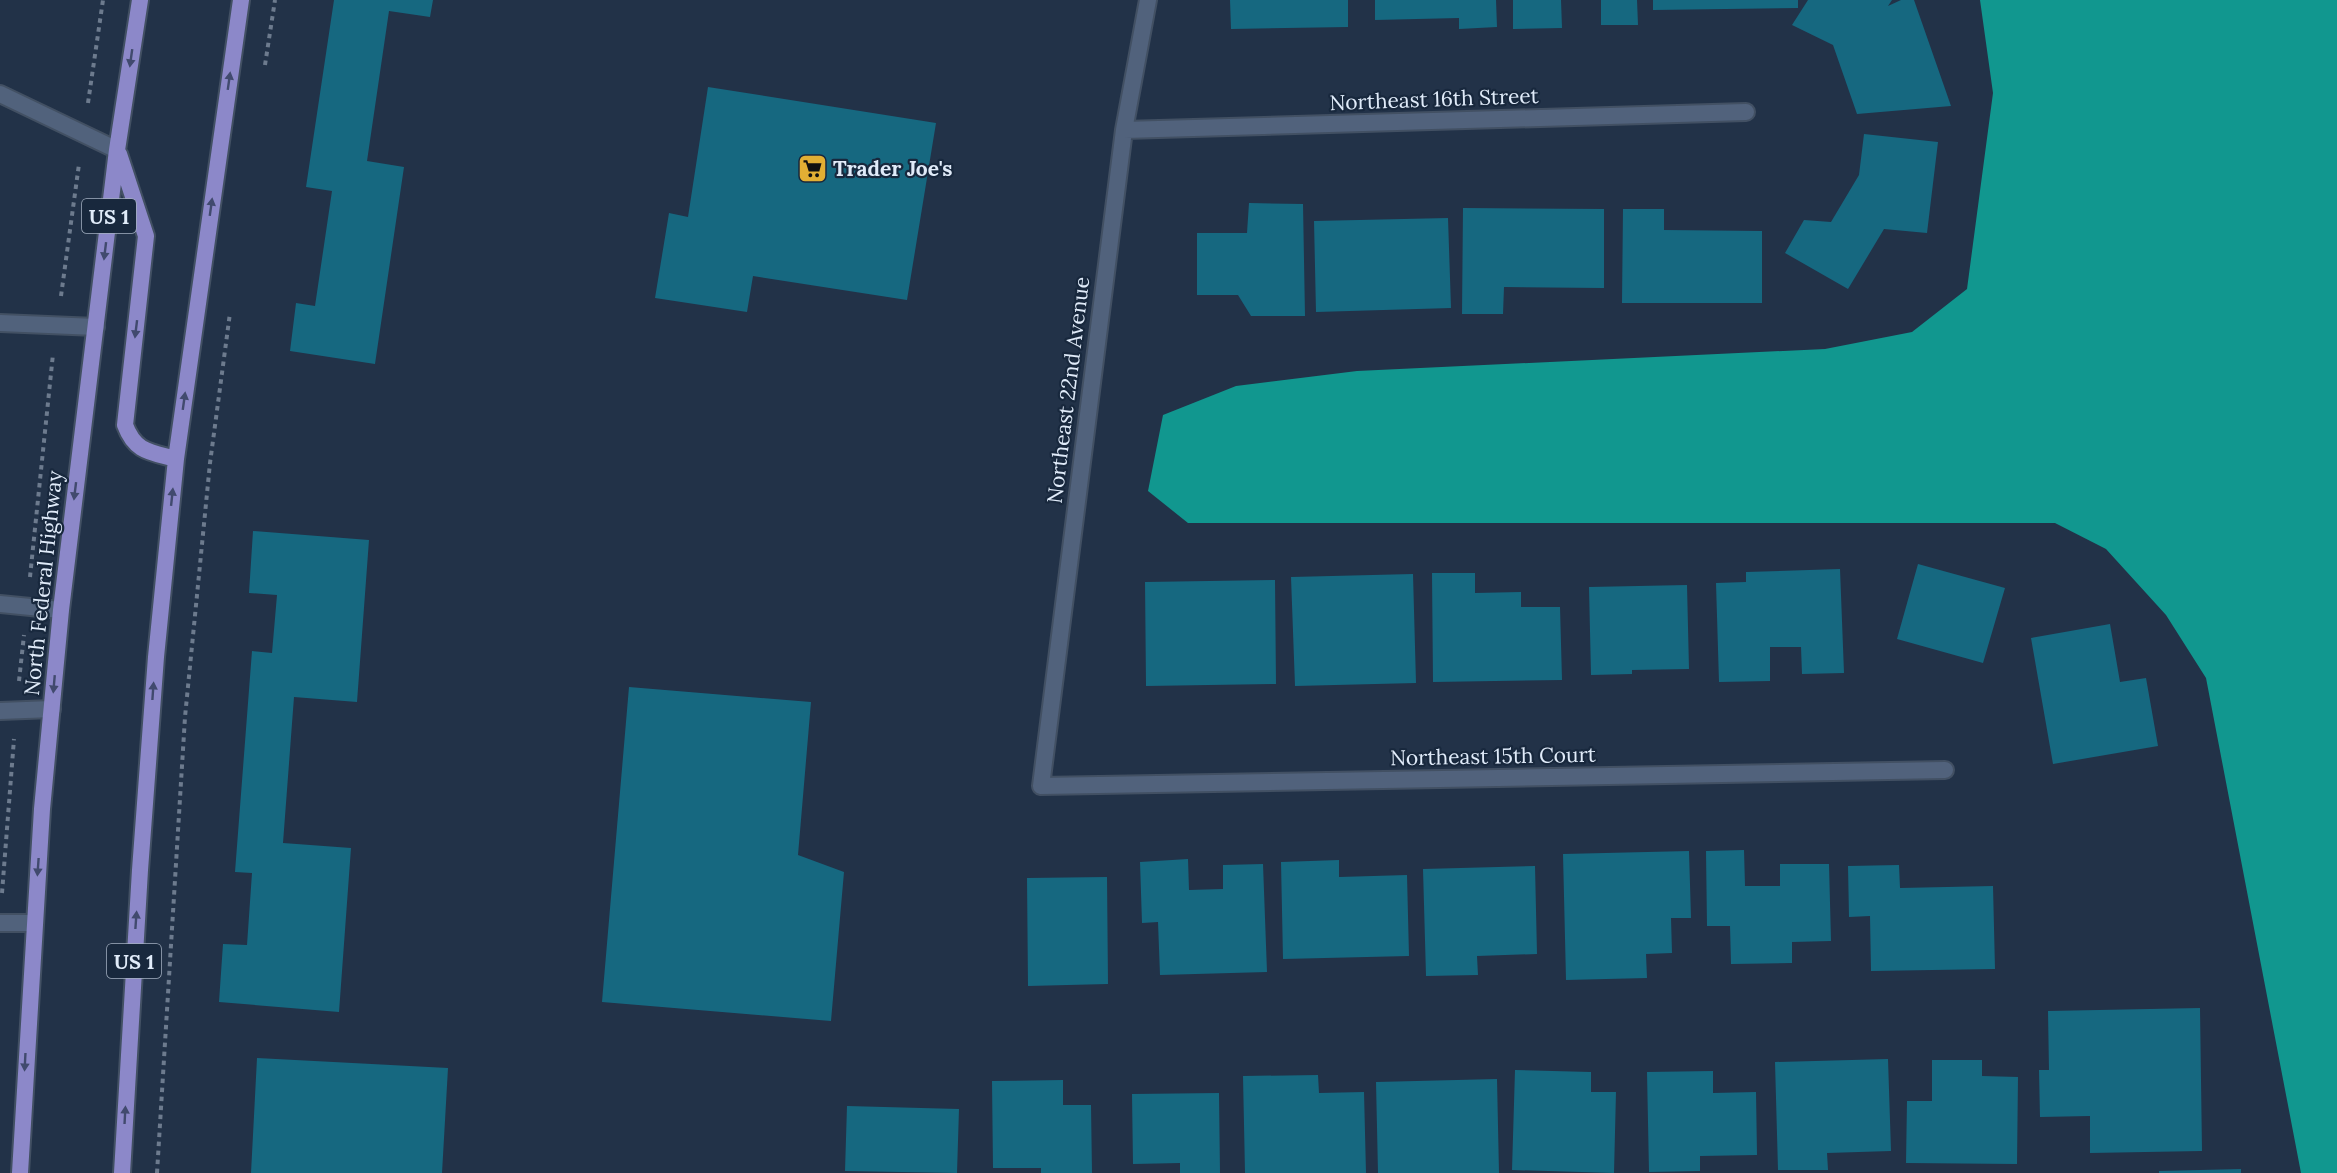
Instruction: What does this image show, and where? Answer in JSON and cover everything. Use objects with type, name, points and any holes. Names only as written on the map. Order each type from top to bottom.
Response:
[{"type":"main road","name":"North Federal Highway","points":[[20,1173],[42,809],[61,610],[117,150],[140,0]]},
{"type":"main road","name":"US 1","points":[[122,1173],[140,859],[156,657],[176,459],[241,0]]},
{"type":"main road","points":[[117,150],[146,236],[125,425],[130,438],[143,450],[176,459]]},
{"type":"street","name":"Northeast 22nd Avenue","points":[[1041,786],[1124,130],[1148,0]]},
{"type":"street","points":[[0,94],[117,150]]},
{"type":"street","name":"Northeast 16th Street","points":[[1124,130],[1746,112]]},
{"type":"street","points":[[0,323],[96,327]]},
{"type":"street","points":[[0,604],[61,610]]},
{"type":"street","points":[[8,710],[52,709]]},
{"type":"street","name":"Northeast 15th Court","points":[[1041,786],[1945,770]]},
{"type":"street","points":[[0,923],[34,923]]},
{"type":"path","points":[[0,923],[8,710],[27,606],[57,325],[103,0]]},
{"type":"path","points":[[264,73],[275,0]]},
{"type":"path","points":[[157,1173],[185,717],[210,463],[231,309]]},
{"type":"shaded area","points":[[1980,0],[2337,0],[2337,1173],[2301,1173],[2206,678],[2166,615],[2106,549],[2055,523],[1188,523],[1148,491],[1163,415],[1236,386],[1357,371],[1825,349],[1912,332],[1967,289],[1993,93]]},
{"type":"building","points":[[334,0],[433,0],[430,17],[389,11],[367,161],[404,167],[375,364],[290,351],[296,303],[315,306],[332,191],[306,187]]},
{"type":"building","points":[[1230,0],[1348,0],[1348,27],[1231,29]]},
{"type":"building","points":[[1375,0],[1496,0],[1497,27],[1459,29],[1459,18],[1375,20]]},
{"type":"building","points":[[1513,0],[1561,0],[1562,28],[1513,29]]},
{"type":"building","points":[[1601,0],[1637,0],[1638,25],[1601,25]]},
{"type":"building","points":[[1653,0],[1798,0],[1798,8],[1653,10]]},
{"type":"building","points":[[1808,0],[1892,0],[1888,6],[1901,0],[1914,0],[1951,106],[1857,114],[1833,45],[1792,25]]},
{"type":"building","name":"Trader Joe's","points":[[708,87],[936,123],[907,300],[753,276],[747,312],[655,298],[669,213],[688,217]]},
{"type":"building","points":[[1864,134],[1938,142],[1927,233],[1884,229],[1848,289],[1785,253],[1804,220],[1831,222],[1859,175]]},
{"type":"building","points":[[1249,203],[1303,204],[1305,316],[1251,316],[1238,295],[1197,295],[1197,233],[1247,233]]},
{"type":"building","points":[[1463,208],[1604,209],[1604,288],[1504,287],[1503,314],[1462,314]]},
{"type":"building","points":[[1623,209],[1664,209],[1664,230],[1762,231],[1762,303],[1622,303]]},
{"type":"building","points":[[1448,218],[1451,308],[1316,312],[1314,221]]},
{"type":"building","points":[[253,531],[369,540],[357,702],[294,697],[283,843],[351,848],[339,1012],[219,1002],[223,944],[247,945],[252,873],[235,872],[252,651],[272,653],[277,595],[249,593]]},
{"type":"building","points":[[1918,564],[2005,588],[1983,663],[1897,639]]},
{"type":"building","points":[[1840,569],[1844,673],[1802,674],[1801,647],[1770,647],[1770,681],[1719,682],[1716,583],[1746,582],[1746,572]]},
{"type":"building","points":[[1432,573],[1475,573],[1475,593],[1521,592],[1521,607],[1560,607],[1562,680],[1433,682]]},
{"type":"building","points":[[1413,574],[1416,683],[1295,686],[1291,577]]},
{"type":"building","points":[[1275,580],[1276,684],[1146,686],[1145,582]]},
{"type":"building","points":[[1687,585],[1689,669],[1632,670],[1632,674],[1591,675],[1589,587]]},
{"type":"building","points":[[2110,624],[2120,682],[2146,678],[2158,746],[2053,764],[2031,638]]},
{"type":"building","points":[[629,687],[811,702],[798,855],[844,872],[831,1021],[602,1002]]},
{"type":"building","points":[[1744,850],[1745,886],[1780,886],[1780,864],[1829,864],[1831,941],[1792,942],[1792,963],[1731,964],[1730,926],[1707,926],[1706,851]]},
{"type":"building","points":[[1689,851],[1691,918],[1671,918],[1672,953],[1646,954],[1647,978],[1566,980],[1563,854]]},
{"type":"building","points":[[1188,859],[1189,890],[1223,889],[1223,865],[1263,864],[1267,972],[1160,975],[1158,922],[1142,923],[1140,862]]},
{"type":"building","points":[[1339,860],[1339,877],[1407,875],[1409,956],[1283,959],[1281,862]]},
{"type":"building","points":[[1899,865],[1900,888],[1993,886],[1995,969],[1871,971],[1870,916],[1849,917],[1848,866]]},
{"type":"building","points":[[1535,866],[1537,954],[1477,956],[1478,975],[1426,976],[1423,869]]},
{"type":"building","points":[[1107,877],[1108,984],[1028,986],[1027,878]]},
{"type":"building","points":[[2200,1008],[2202,1151],[2090,1153],[2090,1116],[2040,1117],[2039,1070],[2049,1070],[2048,1011]]},
{"type":"building","points":[[257,1058],[448,1068],[442,1173],[251,1173]]},
{"type":"building","points":[[1888,1059],[1891,1151],[1827,1153],[1828,1170],[1778,1170],[1775,1062]]},
{"type":"building","points":[[1932,1060],[1982,1060],[1982,1076],[2018,1077],[2017,1164],[1906,1163],[1907,1101],[1932,1101]]},
{"type":"building","points":[[1515,1070],[1591,1072],[1591,1092],[1616,1092],[1614,1173],[1512,1170]]},
{"type":"building","points":[[1713,1071],[1713,1093],[1756,1092],[1757,1155],[1700,1156],[1700,1171],[1649,1172],[1647,1072]]},
{"type":"building","points":[[1318,1075],[1319,1093],[1364,1092],[1366,1173],[1245,1173],[1243,1076]]},
{"type":"building","points":[[1497,1079],[1499,1173],[1378,1173],[1376,1082]]},
{"type":"building","points":[[1063,1080],[1063,1105],[1091,1105],[1092,1173],[1041,1173],[1041,1168],[993,1168],[992,1081]]},
{"type":"building","points":[[1219,1093],[1220,1173],[1180,1173],[1180,1163],[1133,1164],[1132,1094]]},
{"type":"building","points":[[847,1106],[959,1109],[957,1173],[845,1171]]},
{"type":"building","points":[[2241,1169],[2241,1173],[2159,1173],[2159,1171]]},
{"type":"place","name":"Trader Joe's","points":[[812,168]]}]
